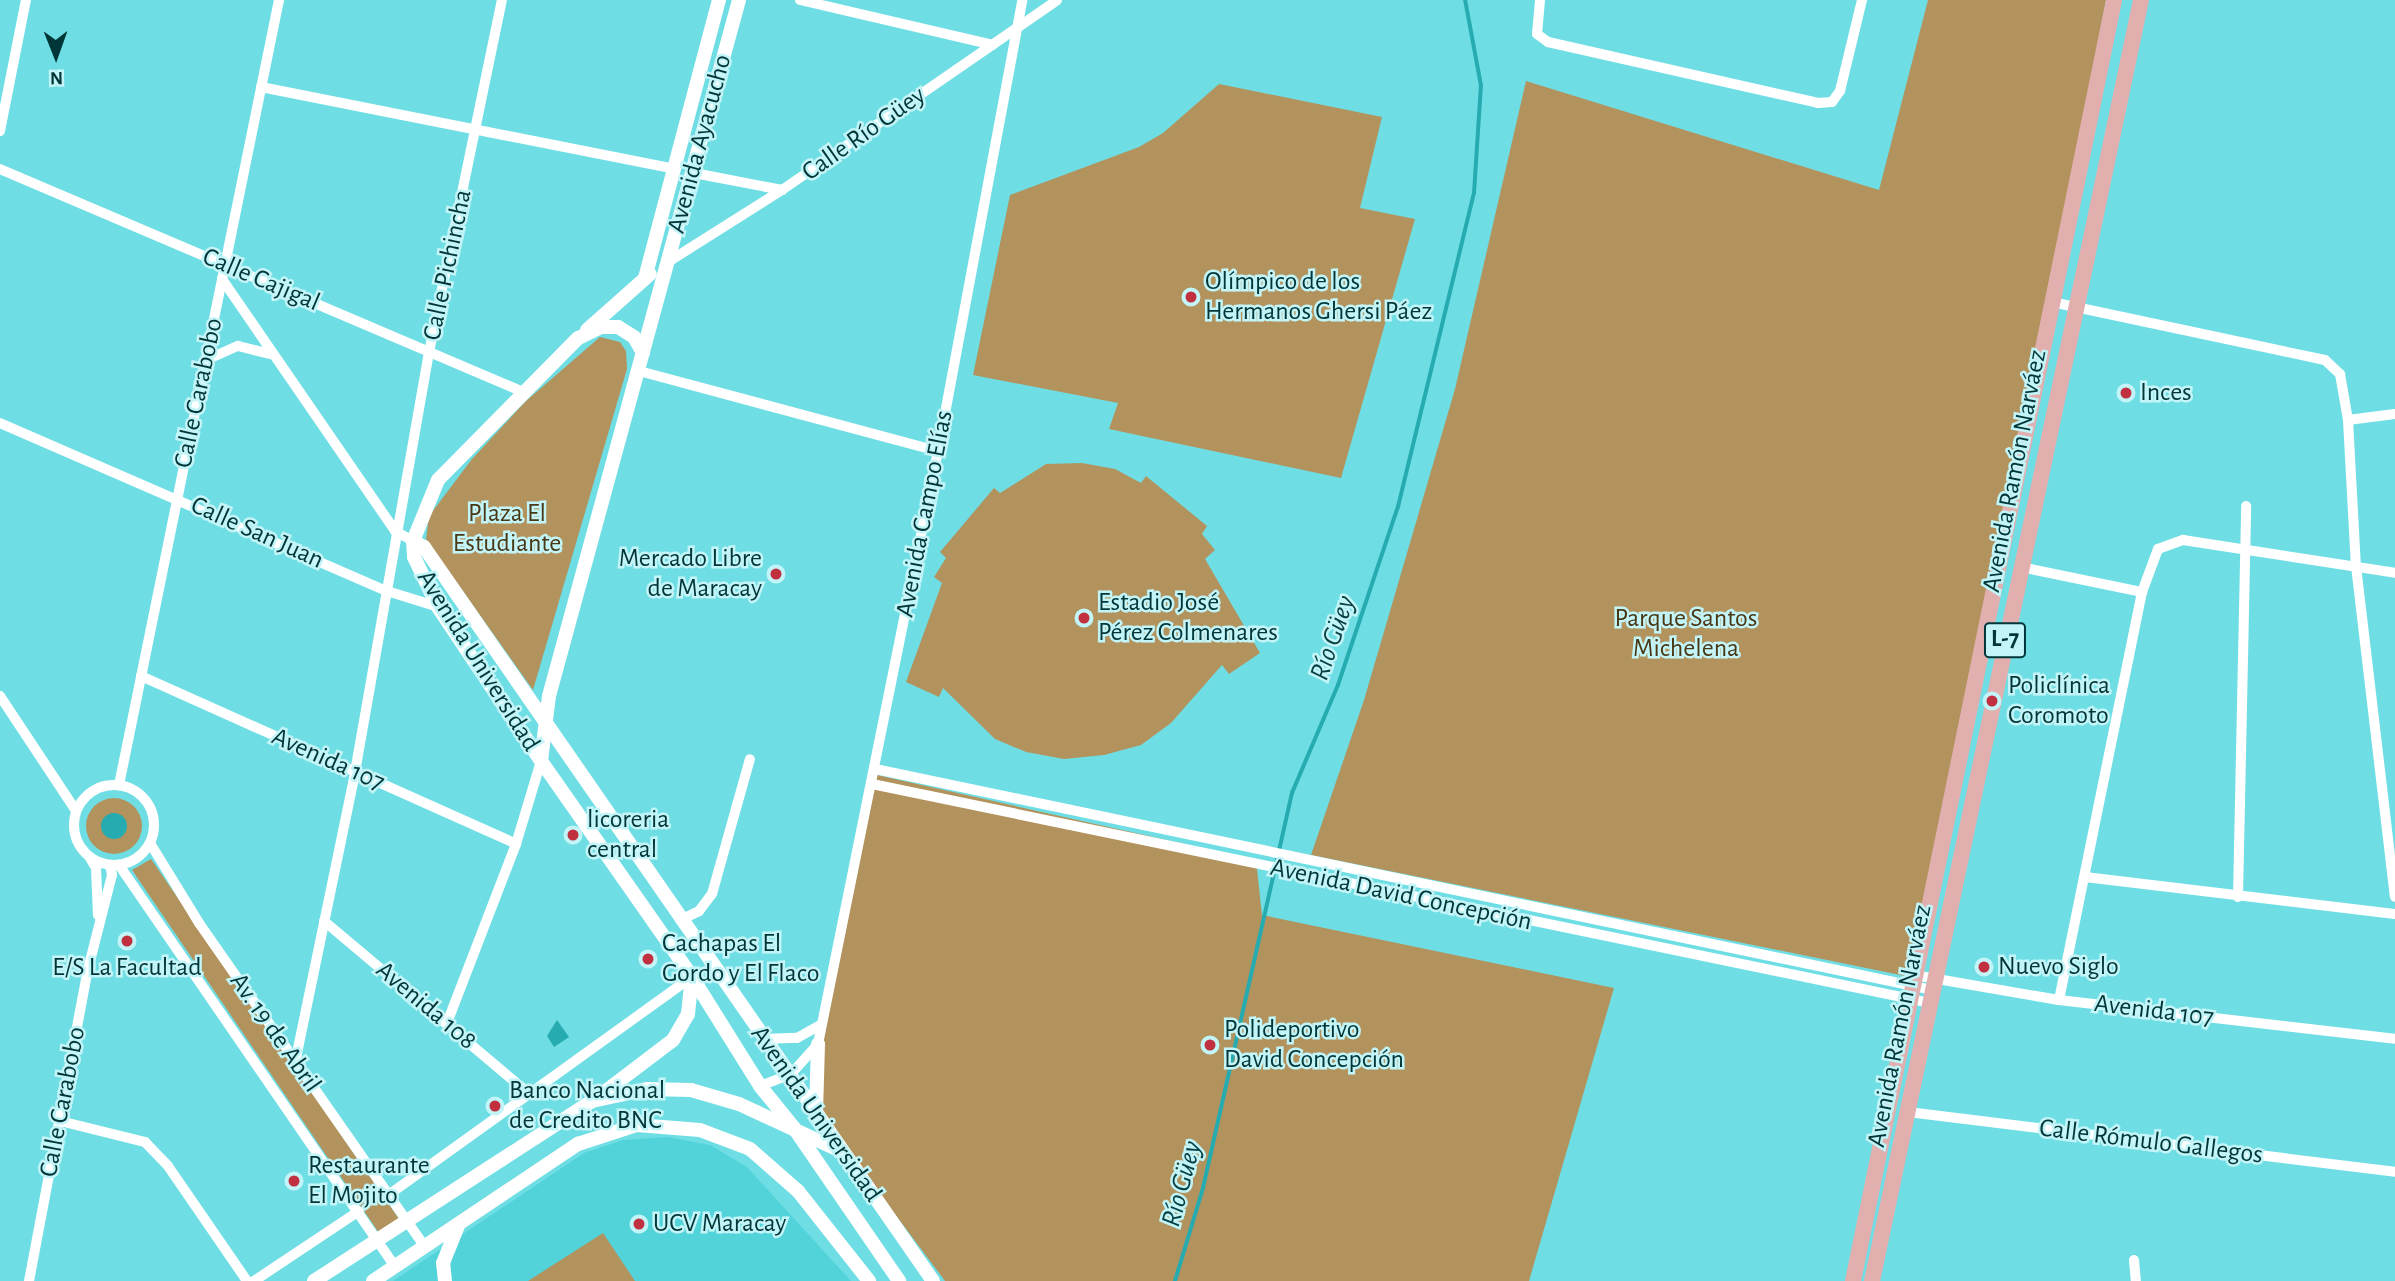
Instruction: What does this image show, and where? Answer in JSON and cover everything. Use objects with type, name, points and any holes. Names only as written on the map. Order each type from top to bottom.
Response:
[{"type":"main road","name":"Avenida Ramón Narváez","points":[[1853,1281],[2114,0]]},
{"type":"main road","name":"Avenida Ramón Narváez","points":[[1872,1281],[2073,308],[2141,0]]},
{"type":"street","points":[[0,131],[26,0]]},
{"type":"street","name":"Calle Carabobo","points":[[119,785],[279,0]]},
{"type":"street","name":"Calle Pichincha","points":[[295,1063],[355,772],[395,531],[429,352],[502,0]]},
{"type":"street","name":"Avenida Ayacucho","points":[[645,278],[719,0]]},
{"type":"street","name":"Avenida Ayacucho","points":[[412,541],[438,480],[521,391],[645,278],[668,262],[739,0]]},
{"type":"street","points":[[800,0],[993,45]]},
{"type":"street","name":"Avenida Campo Elías","points":[[818,1044],[938,450],[1022,0]]},
{"type":"street","name":"Calle Río Güey","points":[[668,262],[782,190],[1057,0]]},
{"type":"street","points":[[1539,0],[1537,34],[1548,42],[1818,103],[1832,102],[1840,91],[1862,0]]},
{"type":"street","points":[[261,87],[675,169]]},
{"type":"street","name":"Calle Cajigal","points":[[0,169],[521,391]]},
{"type":"street","points":[[694,173],[782,190]]},
{"type":"street","points":[[447,1023],[516,844],[541,761],[549,696],[668,262]]},
{"type":"street","points":[[222,279],[271,355],[395,531],[412,541]]},
{"type":"street","points":[[2052,302],[2325,360],[2340,374],[2348,420],[2356,566],[2395,897]]},
{"type":"street","points":[[578,338],[601,327],[618,327],[634,337],[643,353]]},
{"type":"street","points":[[206,360],[238,346],[271,355]]},
{"type":"street","points":[[639,371],[938,450]]},
{"type":"street","points":[[2348,420],[2395,414]]},
{"type":"street","name":"Calle San Juan","points":[[0,423],[387,591],[438,607]]},
{"type":"street","points":[[2238,897],[2246,506]]},
{"type":"street","points":[[2059,1000],[2142,592],[2152,558],[2167,543],[2183,540],[2395,573]]},
{"type":"street","name":"Avenida Universidad","points":[[412,541],[424,547],[680,920],[763,1039],[791,1074],[933,1281]]},
{"type":"street","name":"Avenida Universidad","points":[[412,541],[414,557],[438,607],[541,761],[692,977],[760,1086],[794,1128],[899,1281]]},
{"type":"street","points":[[2021,566],[2142,592]]},
{"type":"street","name":"Avenida 107","points":[[141,676],[516,844]]},
{"type":"street","points":[[0,696],[76,811]]},
{"type":"street","points":[[680,920],[699,911],[712,894],[750,759]]},
{"type":"street","name":"Avenida David Concepción","points":[[875,769],[1933,991]]},
{"type":"street","name":"Avenida David Concepción","points":[[872,783],[1291,873],[1789,974],[1911,986]]},
{"type":"street","points":[[98,923],[96,868],[74,831],[76,811],[93,791],[119,785],[131,789],[149,806],[154,818],[150,843],[137,858],[114,865]]},
{"type":"street","name":"Av. 19 de Abril","points":[[150,843],[295,1063],[424,1247]]},
{"type":"street","points":[[89,856],[114,865],[359,1211],[394,1266]]},
{"type":"street","points":[[98,923],[114,865]]},
{"type":"street","points":[[2085,877],[2395,914]]},
{"type":"street","name":"Avenida 108","points":[[324,921],[527,1092]]},
{"type":"street","name":"Calle Carabobo","points":[[29,1281],[98,923]]},
{"type":"street","points":[[1612,938],[1615,925]]},
{"type":"street","points":[[1789,974],[1791,961]]},
{"type":"street","points":[[387,1196],[527,1092],[692,977]]},
{"type":"street","points":[[314,1281],[592,1101],[673,1040],[688,1014],[692,977]]},
{"type":"street","name":"Avenida 107","points":[[1911,986],[1933,991],[2059,1000],[2395,1039]]},
{"type":"street","points":[[763,1039],[797,1038],[820,1026]]},
{"type":"street","points":[[760,1086],[791,1074],[818,1044]]},
{"type":"street","points":[[816,1112],[818,1044]]},
{"type":"street","points":[[592,1101],[647,1089],[691,1090],[794,1128],[844,1153]]},
{"type":"street","name":"Calle Rómulo Gallegos","points":[[1908,1112],[2395,1172]]},
{"type":"street","points":[[60,1121],[145,1142],[168,1166],[247,1281]]},
{"type":"street","points":[[373,1281],[578,1144],[636,1125],[700,1130],[750,1149],[798,1191],[869,1281]]},
{"type":"street","points":[[254,1281],[359,1211]]},
{"type":"street","points":[[445,1281],[443,1263],[458,1226]]},
{"type":"street","points":[[2134,1260],[2136,1281]]},
{"type":"shaded area","points":[[114,813],[123,817],[127,826],[123,835],[114,839],[105,835],[101,826],[105,817]]},
{"type":"shaded area","points":[[557,1020],[569,1037],[554,1047],[547,1036]]},
{"type":"shaded area","name":"UCV Maracay","points":[[668,1137],[710,1145],[747,1167],[851,1281],[393,1281],[584,1153],[623,1140]]},
{"type":"green space","name":"Parque Santos Michelena","points":[[1928,0],[2106,0],[1915,978],[1311,855],[1364,700],[1455,389],[1526,81],[1879,190]]},
{"type":"green space","name":"Olímpico de los Hermanos Ghersi Páez","points":[[1219,84],[1382,117],[1360,208],[1415,219],[1341,478],[1109,429],[1118,403],[973,375],[1010,195],[1139,147],[1163,133]]},
{"type":"green space","name":"Plaza El Estudiante","points":[[600,337],[620,342],[626,351],[627,369],[533,690],[426,539],[429,516],[472,459],[526,401]]},
{"type":"green space","name":"Estadio José Pérez Colmenares","points":[[1082,463],[1115,469],[1141,483],[1146,476],[1207,526],[1202,534],[1215,550],[1205,559],[1260,653],[1229,674],[1222,665],[1171,723],[1141,745],[1104,755],[1064,759],[1026,752],[995,739],[943,688],[939,697],[906,682],[942,583],[934,577],[946,558],[940,552],[994,488],[1000,493],[1046,464]]},
{"type":"green space","name":"Polideportivo David Concepción","points":[[877,775],[1256,860],[1262,915],[1614,988],[1529,1281],[945,1281],[811,1102]]},
{"type":"green space","points":[[109,798],[119,798],[134,806],[140,815],[140,837],[134,846],[119,854],[109,854],[91,842],[86,831],[86,821],[98,803]]},
{"type":"green space","points":[[151,859],[399,1219],[379,1233],[132,870]]},
{"type":"green space","points":[[603,1233],[635,1281],[528,1281]]},
{"type":"waterway","name":"Río Güey","points":[[1175,1281],[1203,1188],[1292,793],[1338,685],[1398,507],[1474,193],[1481,86],[1465,0]]},
{"type":"place","name":"Olímpico de los Hermanos Ghersi Páez","points":[[1191,297]]},
{"type":"place","name":"Inces","points":[[2126,393]]},
{"type":"place","name":"Mercado Libre de Maracay","points":[[776,574]]},
{"type":"place","name":"Estadio José Pérez Colmenares","points":[[1084,618]]},
{"type":"place","name":"Policlínica Coromoto","points":[[1992,701]]},
{"type":"place","name":"licoreria central","points":[[573,835]]},
{"type":"place","name":"E/S La Facultad","points":[[127,941]]},
{"type":"place","name":"Cachapas El Gordo y El Flaco","points":[[648,959]]},
{"type":"place","name":"Nuevo Siglo","points":[[1984,967]]},
{"type":"place","name":"Polideportivo David Concepción","points":[[1210,1045]]},
{"type":"place","name":"Banco Nacional de Credito BNC","points":[[495,1106]]},
{"type":"place","name":"Restaurante El Mojito","points":[[294,1181]]},
{"type":"place","name":"UCV Maracay","points":[[639,1224]]}]
